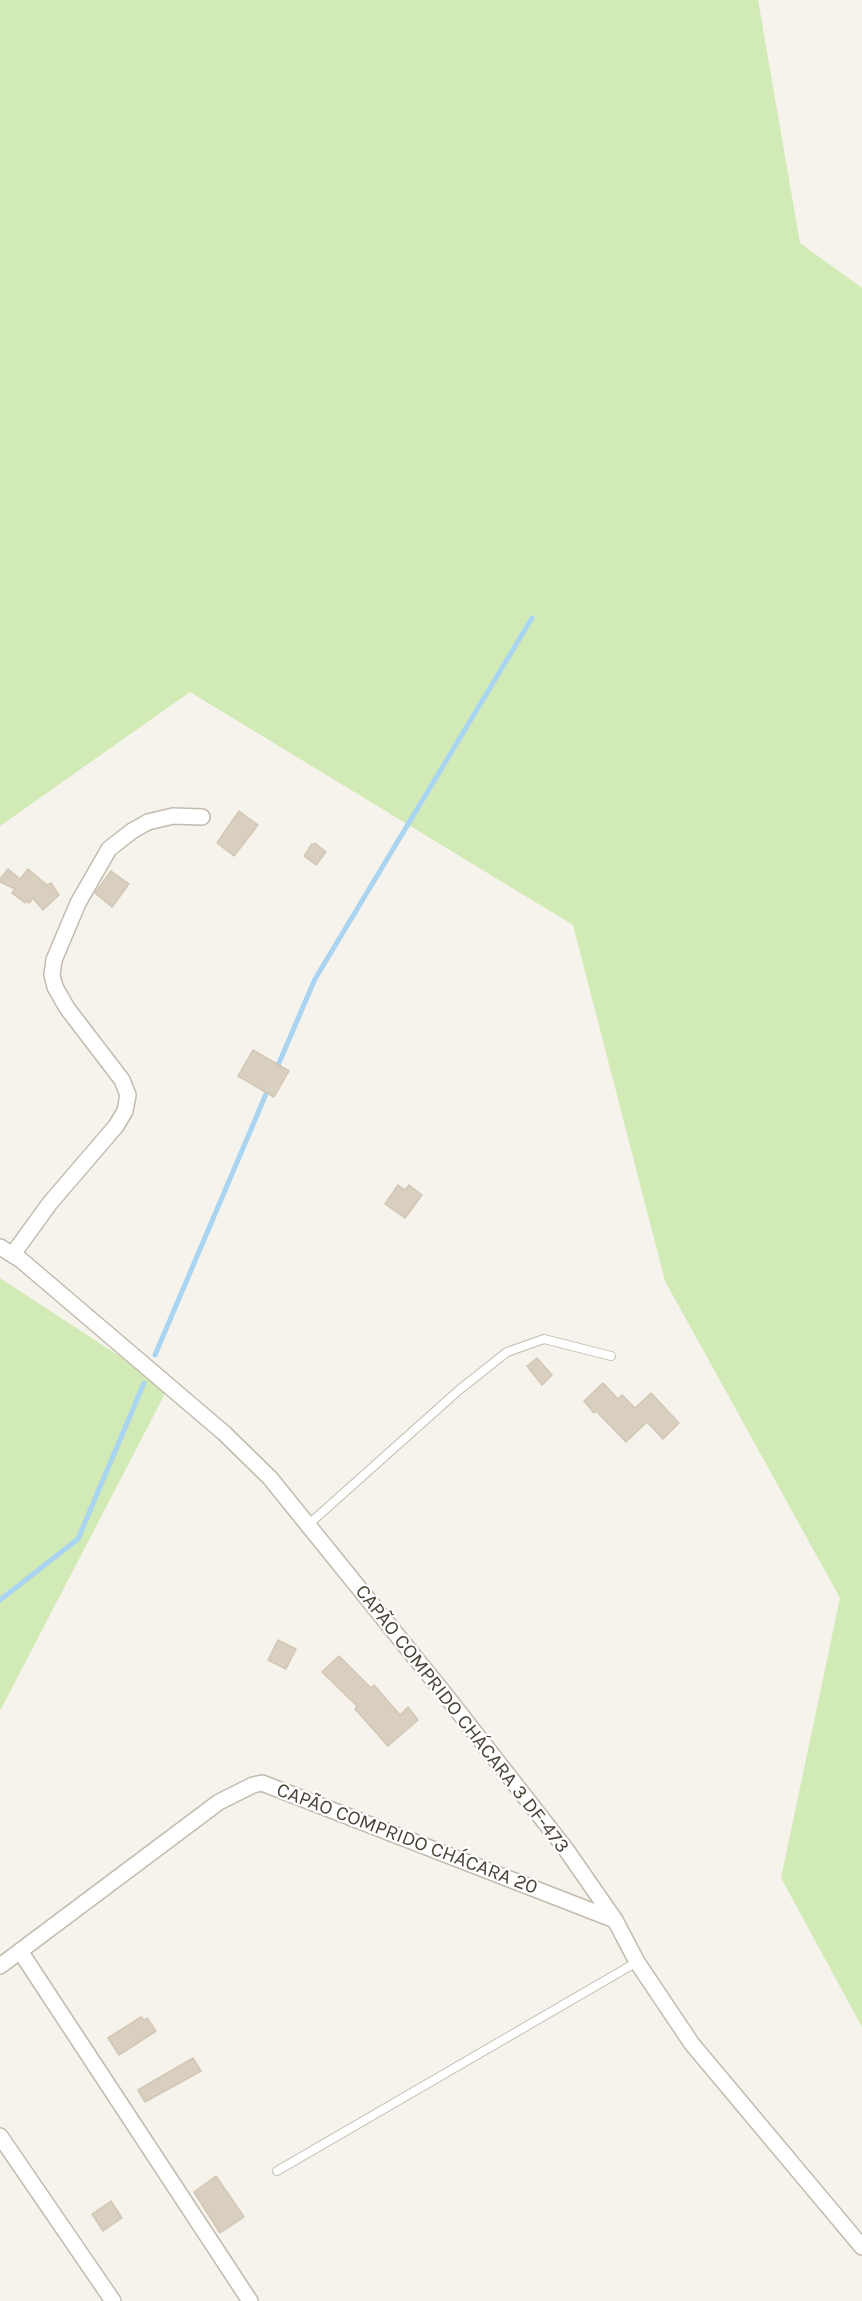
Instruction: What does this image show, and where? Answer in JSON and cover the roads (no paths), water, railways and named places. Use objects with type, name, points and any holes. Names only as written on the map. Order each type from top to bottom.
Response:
[{"type":"street","points":[[7,1251],[116,1126],[125,1111],[128,1095],[122,1080],[67,1008],[55,987],[52,975],[54,960],[78,903],[109,849],[132,831],[148,822],[172,816],[202,817]]},
{"type":"street","name":"CAPÃO COMPRIDO CHÁCARA 3 DF-473","points":[[7,1251],[224,1433],[270,1478],[309,1524],[565,1848],[615,1920],[637,1962],[692,2044],[862,2247]]},
{"type":"street","name":"CAPÃO COMPRIDO CHÁCARA 20","points":[[0,1966],[219,1802],[253,1785],[262,1783],[615,1920]]},
{"type":"street","points":[[20,1950],[250,2301]]},
{"type":"street","points":[[0,2136],[113,2301]]},
{"type":"lane","points":[[309,1524],[459,1390],[507,1352],[544,1339],[611,1356]]},
{"type":"lane","points":[[277,2171],[637,1962]]},
{"type":"waterway","points":[[276,1070],[315,979],[532,618]]},
{"type":"waterway","points":[[155,1355],[269,1087]]},
{"type":"waterway","points":[[0,1600],[78,1539],[144,1383]]}]
